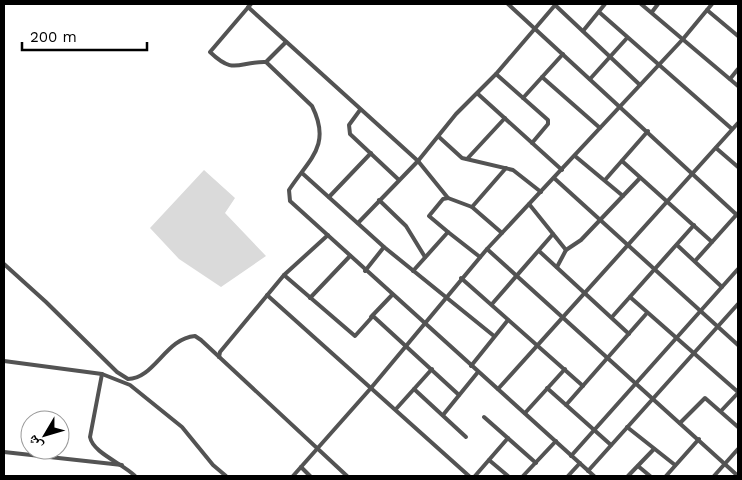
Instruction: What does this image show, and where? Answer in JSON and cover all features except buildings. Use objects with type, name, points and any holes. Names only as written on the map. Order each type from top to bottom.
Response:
[{"type":"street","points":[[508,4],[738,214],[695,261]]},
{"type":"street","points":[[358,223],[418,161],[456,114],[496,74],[555,4],[640,85]]},
{"type":"street","points":[[583,31],[605,4]]},
{"type":"street","points":[[641,4],[738,86]]},
{"type":"street","points":[[652,12],[658,4]]},
{"type":"street","points":[[293,476],[407,346],[461,278],[683,40],[712,4]]},
{"type":"street","points":[[286,42],[266,62],[233,66],[222,63],[210,52],[249,5],[286,42],[418,161],[448,198],[472,207],[502,233]]},
{"type":"street","points":[[707,10],[738,35]]},
{"type":"street","points":[[599,12],[732,129]]},
{"type":"street","points":[[590,79],[627,38]]},
{"type":"street","points":[[523,98],[563,54]]},
{"type":"street","points":[[266,62],[304,97],[316,114],[321,141],[318,150],[289,190],[289,199],[392,295],[594,476]]},
{"type":"street","points":[[730,79],[738,70]]},
{"type":"street","points":[[496,74],[548,122],[532,142]]},
{"type":"street","points":[[542,78],[600,128]]},
{"type":"street","points":[[478,94],[562,170]]},
{"type":"street","points":[[360,110],[350,122],[349,131],[399,180]]},
{"type":"street","points":[[467,159],[504,118]]},
{"type":"street","points":[[498,389],[738,123]]},
{"type":"street","points":[[605,180],[648,132]]},
{"type":"street","points":[[439,137],[455,154],[467,159],[513,170],[541,192]]},
{"type":"street","points":[[716,148],[738,167]]},
{"type":"street","points":[[329,198],[371,153]]},
{"type":"street","points":[[575,156],[623,196]]},
{"type":"street","points":[[622,161],[712,242]]},
{"type":"street","points":[[472,207],[506,168]]},
{"type":"street","points":[[302,173],[384,247],[494,336]]},
{"type":"street","points":[[554,178],[738,345]]},
{"type":"street","points":[[557,267],[566,250],[581,239],[640,178]]},
{"type":"street","points":[[448,198],[443,200],[430,216],[480,257]]},
{"type":"street","points":[[379,200],[406,226],[425,258]]},
{"type":"street","points":[[529,204],[566,250]]},
{"type":"street","points":[[612,317],[694,225]]},
{"type":"street","points":[[413,271],[448,232]]},
{"type":"street","points":[[492,304],[553,234]]},
{"type":"street","points":[[219,357],[220,352],[267,295],[284,276],[328,235]]},
{"type":"street","points":[[677,245],[722,287]]},
{"type":"street","points":[[365,270],[384,247]]},
{"type":"street","points":[[487,249],[738,476]]},
{"type":"street","points":[[539,251],[630,334]]},
{"type":"street","points":[[310,298],[350,256]]},
{"type":"street","points":[[4,264],[46,302],[117,372],[128,378],[141,376],[179,340],[188,336],[195,336],[202,340],[348,476]]},
{"type":"street","points":[[571,456],[738,269]]},
{"type":"street","points":[[284,276],[355,336]]},
{"type":"street","points":[[461,278],[583,386]]},
{"type":"street","points":[[267,295],[469,476]]},
{"type":"street","points":[[355,336],[392,295]]},
{"type":"street","points":[[630,297],[738,392],[721,411]]},
{"type":"street","points":[[588,471],[738,304]]},
{"type":"street","points":[[566,405],[648,313]]},
{"type":"street","points":[[355,336],[373,316],[460,395]]},
{"type":"street","points":[[471,366],[508,320]]},
{"type":"street","points":[[4,361],[102,374],[130,385],[182,427],[213,465],[226,476]]},
{"type":"street","points":[[396,410],[432,369]]},
{"type":"street","points":[[525,413],[565,369]]},
{"type":"street","points":[[442,414],[478,372]]},
{"type":"street","points":[[102,374],[90,437],[91,444],[96,450],[124,466],[135,476]]},
{"type":"street","points":[[547,388],[611,445]]},
{"type":"street","points":[[414,389],[466,437]]},
{"type":"street","points":[[680,422],[704,398],[738,427]]},
{"type":"street","points":[[484,417],[536,462]]},
{"type":"street","points":[[627,426],[675,466]]},
{"type":"street","points":[[475,476],[508,438]]},
{"type":"street","points":[[666,476],[698,439]]},
{"type":"street","points":[[523,476],[556,441]]},
{"type":"street","points":[[628,476],[654,449]]},
{"type":"street","points":[[714,476],[738,449]]},
{"type":"street","points":[[4,452],[124,466]]},
{"type":"street","points":[[489,460],[508,476]]},
{"type":"street","points":[[568,476],[580,464]]},
{"type":"street","points":[[638,466],[650,476]]},
{"type":"street","points":[[301,467],[310,476]]},
{"type":"shaded area","points":[[204,170],[235,198],[225,213],[266,256],[221,287],[179,259],[150,228]]}]
